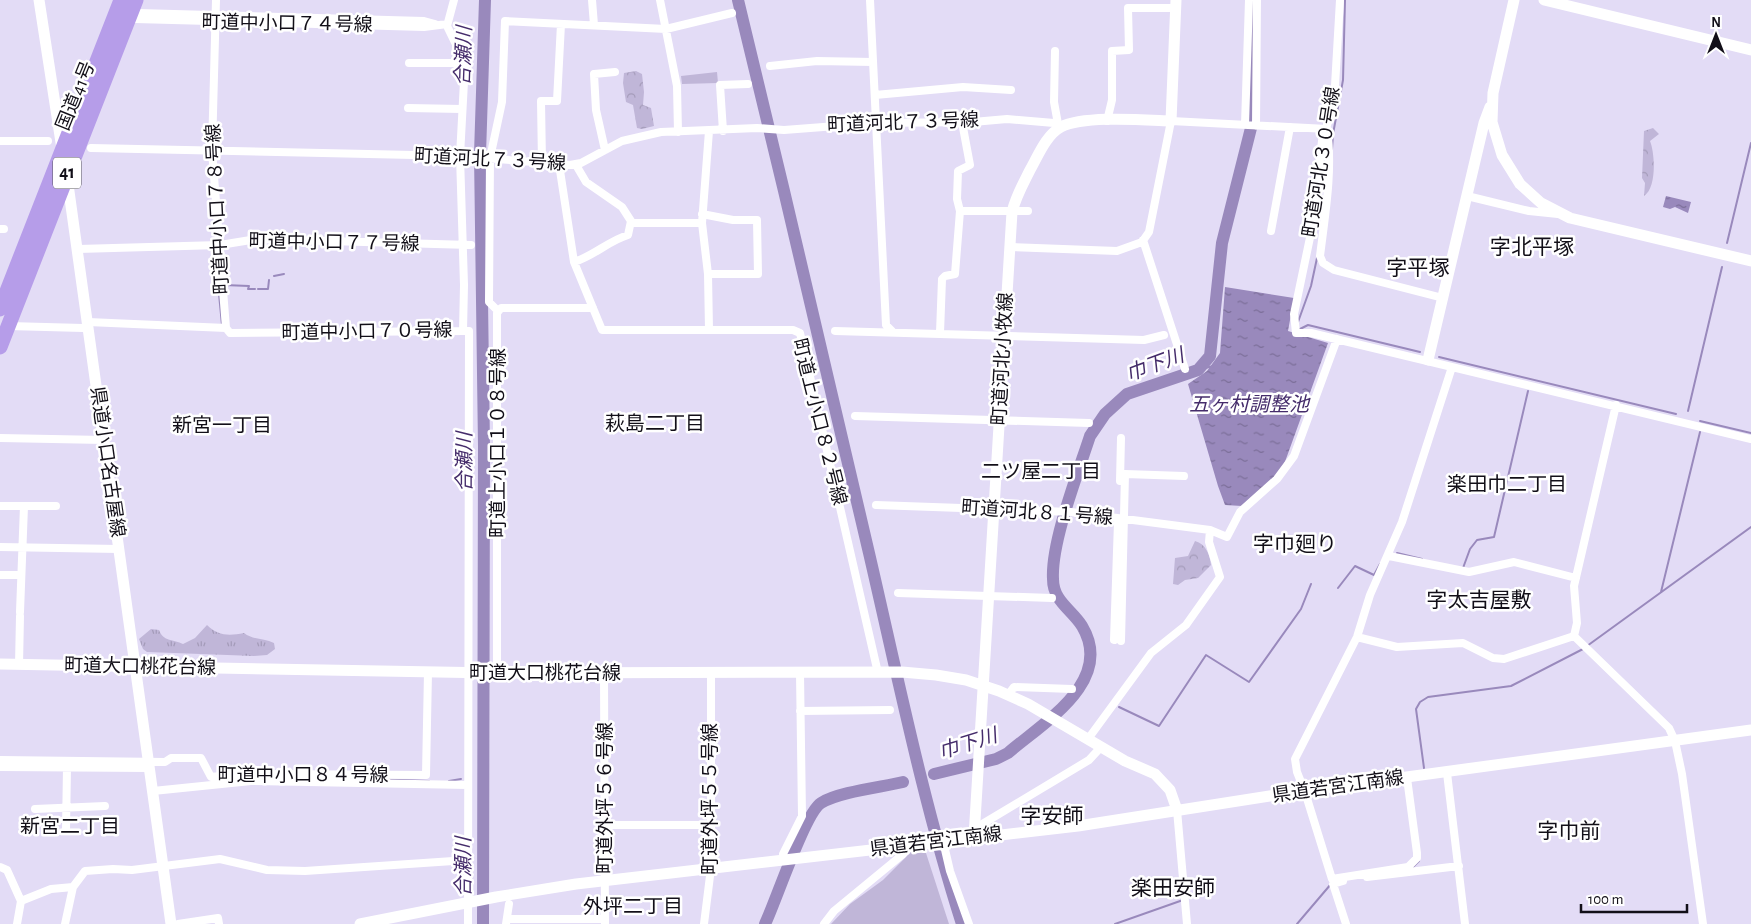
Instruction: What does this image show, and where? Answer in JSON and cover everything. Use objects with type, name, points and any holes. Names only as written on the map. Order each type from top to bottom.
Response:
[{"type":"highway","name":"国道41号","points":[[0,309],[122,0]]},
{"type":"highway","name":"国道41号","points":[[0,347],[67,175],[136,11]]},
{"type":"street","name":"県道小口名古屋線","points":[[39,0],[78,249],[85,325],[104,440],[171,924]]},
{"type":"street","name":"町道中小口７８号線","points":[[216,0],[212,151],[226,328]]},
{"type":"street","points":[[443,24],[454,0]]},
{"type":"street","points":[[592,0],[594,25]]},
{"type":"street","points":[[660,0],[677,86],[678,132]]},
{"type":"street","points":[[870,0],[886,325],[892,331]]},
{"type":"street","points":[[1249,0],[1250,125]]},
{"type":"street","points":[[1250,125],[1258,0]]},
{"type":"street","name":"町道河北３０号線","points":[[1337,339],[1311,333],[1296,333],[1294,314],[1312,228],[1322,142],[1334,103],[1340,0]]},
{"type":"street","points":[[1428,360],[1484,124],[1492,101],[1514,0]]},
{"type":"street","points":[[1544,0],[1751,50]]},
{"type":"street","points":[[1010,246],[1117,250],[1141,242],[1149,232],[1171,121],[1176,4],[1128,8],[1129,50],[1112,51],[1112,100],[1107,121]]},
{"type":"street","name":"町道中小口７４号線","points":[[136,11],[216,19],[424,21],[443,24]]},
{"type":"street","points":[[559,164],[574,262],[593,308],[501,308],[497,310],[489,302],[488,158],[502,102],[505,21],[666,29],[732,13]]},
{"type":"street","name":"町道中小口７０号線","points":[[8,326],[85,325],[226,328],[230,333],[463,331],[464,285],[460,156],[465,63],[443,24]]},
{"type":"street","points":[[542,163],[541,101],[557,101],[561,24]]},
{"type":"street","points":[[1055,51],[1054,96],[1059,126],[1107,121],[1171,121],[1327,129],[1329,145],[1328,181],[1320,256],[1323,263],[1334,270],[1443,298]]},
{"type":"street","points":[[770,66],[817,61],[873,62]]},
{"type":"street","points":[[409,63],[465,63]]},
{"type":"street","points":[[604,150],[596,110],[594,74],[615,72]]},
{"type":"street","points":[[723,131],[720,85],[748,84]]},
{"type":"street","points":[[875,95],[962,88],[1011,90]]},
{"type":"street","points":[[1492,101],[1496,139],[1508,167],[1530,194],[1559,214]]},
{"type":"street","points":[[408,108],[462,109]]},
{"type":"street","name":"町道河北７３号線","points":[[91,148],[460,156],[576,165],[622,141],[641,136],[678,132],[762,128],[777,130],[876,123],[1015,119],[1059,126]]},
{"type":"street","points":[[940,333],[942,280],[944,276],[955,274],[960,211],[957,199],[958,171],[968,167],[971,161],[962,122]]},
{"type":"street","name":"町道河北小牧線","points":[[974,833],[1012,212],[1017,194],[1038,154],[1059,126]]},
{"type":"street","points":[[1271,231],[1290,127]]},
{"type":"street","points":[[709,131],[702,214],[708,274],[709,330]]},
{"type":"street","points":[[0,141],[48,141]]},
{"type":"street","points":[[574,262],[600,251],[616,238],[628,235],[631,223],[628,214],[622,207],[586,182],[576,165]]},
{"type":"street","points":[[1467,196],[1529,210],[1559,214],[1575,220],[1751,261]]},
{"type":"street","points":[[960,211],[1028,211]]},
{"type":"street","points":[[702,214],[733,220],[757,220],[758,274],[708,274]]},
{"type":"street","points":[[631,223],[702,223]]},
{"type":"street","name":"町道中小口７７号線","points":[[78,249],[220,244],[257,239],[471,245]]},
{"type":"street","points":[[1141,242],[1185,369]]},
{"type":"street","name":"町道上小口８２号線","points":[[593,308],[602,330],[793,330],[800,333],[883,673]]},
{"type":"street","name":"町道上小口１０８号線","points":[[496,673],[497,310]]},
{"type":"street","points":[[463,331],[469,331],[468,924]]},
{"type":"street","points":[[835,331],[892,331],[1144,340],[1164,335]]},
{"type":"street","points":[[1337,339],[1751,439]]},
{"type":"street","name":"町道河北８１号線","points":[[876,506],[1071,512],[1198,528],[1210,530],[1226,537],[1240,512],[1277,479],[1294,456],[1337,339]]},
{"type":"street","points":[[1407,778],[1417,853],[1414,862],[1408,867],[1332,879],[1297,772],[1295,758],[1357,637],[1370,595],[1388,556],[1434,429],[1452,367]]},
{"type":"street","points":[[1574,636],[1577,623],[1574,586],[1616,406]]},
{"type":"street","points":[[855,416],[1089,423]]},
{"type":"street","points":[[0,438],[104,440]]},
{"type":"street","points":[[1118,640],[1121,438]]},
{"type":"street","points":[[1120,470],[1185,474],[1125,474],[1121,518]]},
{"type":"street","points":[[0,506],[56,506]]},
{"type":"street","points":[[20,665],[24,506]]},
{"type":"street","points":[[1088,739],[1152,653],[1186,625],[1220,577],[1209,542],[1210,530]]},
{"type":"street","points":[[0,547],[119,549]]},
{"type":"street","points":[[1388,556],[1469,572],[1514,562],[1576,578]]},
{"type":"street","points":[[0,575],[21,575]]},
{"type":"street","points":[[898,593],[1052,598]]},
{"type":"street","points":[[1357,637],[1397,648],[1463,643],[1493,658],[1504,659],[1574,636]]},
{"type":"street","points":[[1574,636],[1670,728],[1676,741],[1703,924]]},
{"type":"street","name":"町道大口桃花台線","points":[[0,664],[496,673],[902,672],[947,676],[1008,695],[1160,778],[1174,797],[1177,810]]},
{"type":"street","name":"町道中小口８４号線","points":[[0,760],[149,765],[165,762],[171,758],[201,758],[210,777],[239,774],[426,775],[428,672]]},
{"type":"street","name":"町道外坪５６号線","points":[[604,673],[605,922]]},
{"type":"street","name":"町道外坪５５号線","points":[[704,924],[711,868],[711,673]]},
{"type":"street","points":[[784,860],[783,854],[802,816],[800,673]]},
{"type":"street","points":[[1008,695],[1014,687],[1072,689]]},
{"type":"street","points":[[800,711],[890,710]]},
{"type":"street","name":"県道若宮江南線","points":[[366,924],[496,897],[605,881],[943,841],[974,833],[1078,826],[1177,810],[1751,730]]},
{"type":"street","points":[[974,833],[1089,760],[1101,747]]},
{"type":"street","points":[[0,766],[149,765]]},
{"type":"street","points":[[66,830],[67,767]]},
{"type":"street","points":[[1447,773],[1465,924]]},
{"type":"street","points":[[153,791],[251,781],[468,785]]},
{"type":"street","points":[[35,809],[105,806]]},
{"type":"street","points":[[1177,810],[1187,924]]},
{"type":"street","points":[[605,827],[711,827]]},
{"type":"street","points":[[943,841],[950,871],[969,924]]},
{"type":"street","points":[[824,924],[834,911],[894,862],[911,845]]},
{"type":"street","points":[[64,924],[73,887],[85,871],[132,870],[220,859],[267,870],[305,871],[468,860]]},
{"type":"street","points":[[1346,924],[1333,884],[1336,881],[1459,866]]},
{"type":"street","points":[[0,867],[7,870],[20,901],[17,924]]},
{"type":"street","points":[[20,901],[51,889],[73,887]]},
{"type":"street","points":[[509,904],[506,922],[605,922]]},
{"type":"street","points":[[178,924],[218,918],[219,924]]},
{"type":"green space","points":[[636,71],[642,74],[643,105],[651,108],[654,126],[642,129],[637,128],[633,105],[626,102],[623,83],[624,73]]},
{"type":"green space","points":[[717,72],[718,83],[682,84],[681,76]]},
{"type":"green space","points":[[1653,128],[1659,134],[1650,141],[1654,170],[1651,186],[1644,196],[1645,183],[1642,178],[1644,131]]},
{"type":"green space","points":[[1195,541],[1199,542],[1207,550],[1211,565],[1198,578],[1185,580],[1178,585],[1173,584],[1175,558],[1188,556]]},
{"type":"green space","points":[[207,625],[220,633],[233,635],[244,633],[251,637],[270,641],[274,643],[275,649],[267,655],[254,656],[147,652],[143,649],[139,639],[151,629],[159,630],[163,637],[183,644],[195,638]]},
{"type":"green space","points":[[913,850],[925,850],[949,924],[831,924],[850,904],[883,880]]},
{"type":"water","points":[[1666,196],[1691,202],[1688,213],[1675,207],[1670,209],[1663,207]]},
{"type":"water","name":"五ヶ村調整池","points":[[1225,287],[1294,298],[1288,331],[1328,343],[1282,470],[1242,506],[1225,505],[1188,384],[1207,371],[1220,353]]},
{"type":"waterway","name":"合瀬川","points":[[483,924],[484,446],[480,154],[485,0]]},
{"type":"waterway","points":[[738,0],[821,346],[912,740],[935,832],[962,924]]},
{"type":"waterway","name":"巾下川","points":[[934,774],[996,759],[1008,753],[1056,714],[1071,699],[1083,682],[1089,665],[1090,646],[1082,626],[1056,593],[1053,579],[1056,546],[1072,488],[1090,436],[1105,414],[1127,394],[1198,370],[1210,356],[1222,243],[1251,128],[1253,0]]},
{"type":"waterway","points":[[1332,149],[1343,80],[1345,0]]},
{"type":"waterway","points":[[1727,243],[1751,143]]},
{"type":"waterway","points":[[1298,322],[1311,286],[1317,258]]},
{"type":"waterway","points":[[216,263],[222,325]]},
{"type":"waterway","points":[[1688,411],[1722,267]]},
{"type":"waterway","points":[[274,276],[284,274]]},
{"type":"waterway","points":[[258,289],[268,289],[269,280]]},
{"type":"waterway","points":[[224,285],[249,286],[248,289],[255,289]]},
{"type":"waterway","points":[[1298,330],[1308,325],[1420,352]]},
{"type":"waterway","points":[[1439,357],[1676,414]]},
{"type":"waterway","points":[[1198,370],[1213,366]]},
{"type":"waterway","points":[[1463,568],[1470,549],[1477,540],[1494,537],[1528,391]]},
{"type":"waterway","points":[[1700,421],[1751,433]]},
{"type":"waterway","points":[[1661,592],[1700,432]]},
{"type":"waterway","points":[[1587,646],[1751,527]]},
{"type":"waterway","points":[[1397,553],[1422,559]]},
{"type":"waterway","points":[[1338,588],[1355,566],[1374,575],[1380,564]]},
{"type":"waterway","points":[[1119,707],[1159,726],[1206,655],[1249,682],[1301,609],[1311,584]]},
{"type":"waterway","points":[[1424,768],[1416,709],[1420,702],[1428,697],[1511,686],[1583,649]]},
{"type":"waterway","points":[[339,778],[429,781]]},
{"type":"waterway","points":[[449,781],[461,779]]},
{"type":"waterway","name":"巾下川","points":[[765,924],[799,840],[814,810],[821,803],[838,796],[903,782]]},
{"type":"waterway","points":[[1412,868],[1419,861]]},
{"type":"waterway","points":[[1297,924],[1331,884]]},
{"type":"waterway","points":[[1115,924],[1183,900]]},
{"type":"district","name":"字北平塚","points":[[1532,247]]},
{"type":"district","name":"字平塚","points":[[1418,268]]},
{"type":"district","name":"萩島二丁目","points":[[655,424]]},
{"type":"district","name":"新宮一丁目","points":[[222,426]]},
{"type":"district","name":"二ツ屋二丁目","points":[[1041,472]]},
{"type":"district","name":"楽田巾二丁目","points":[[1507,485]]},
{"type":"district","name":"字巾廻り","points":[[1295,544]]},
{"type":"district","name":"字太吉屋敷","points":[[1479,600]]},
{"type":"district","name":"字安師","points":[[1052,816]]},
{"type":"district","name":"新宮二丁目","points":[[70,827]]},
{"type":"district","name":"字巾前","points":[[1569,831]]},
{"type":"district","name":"楽田安師","points":[[1173,888]]},
{"type":"district","name":"外坪二丁目","points":[[633,907]]}]
